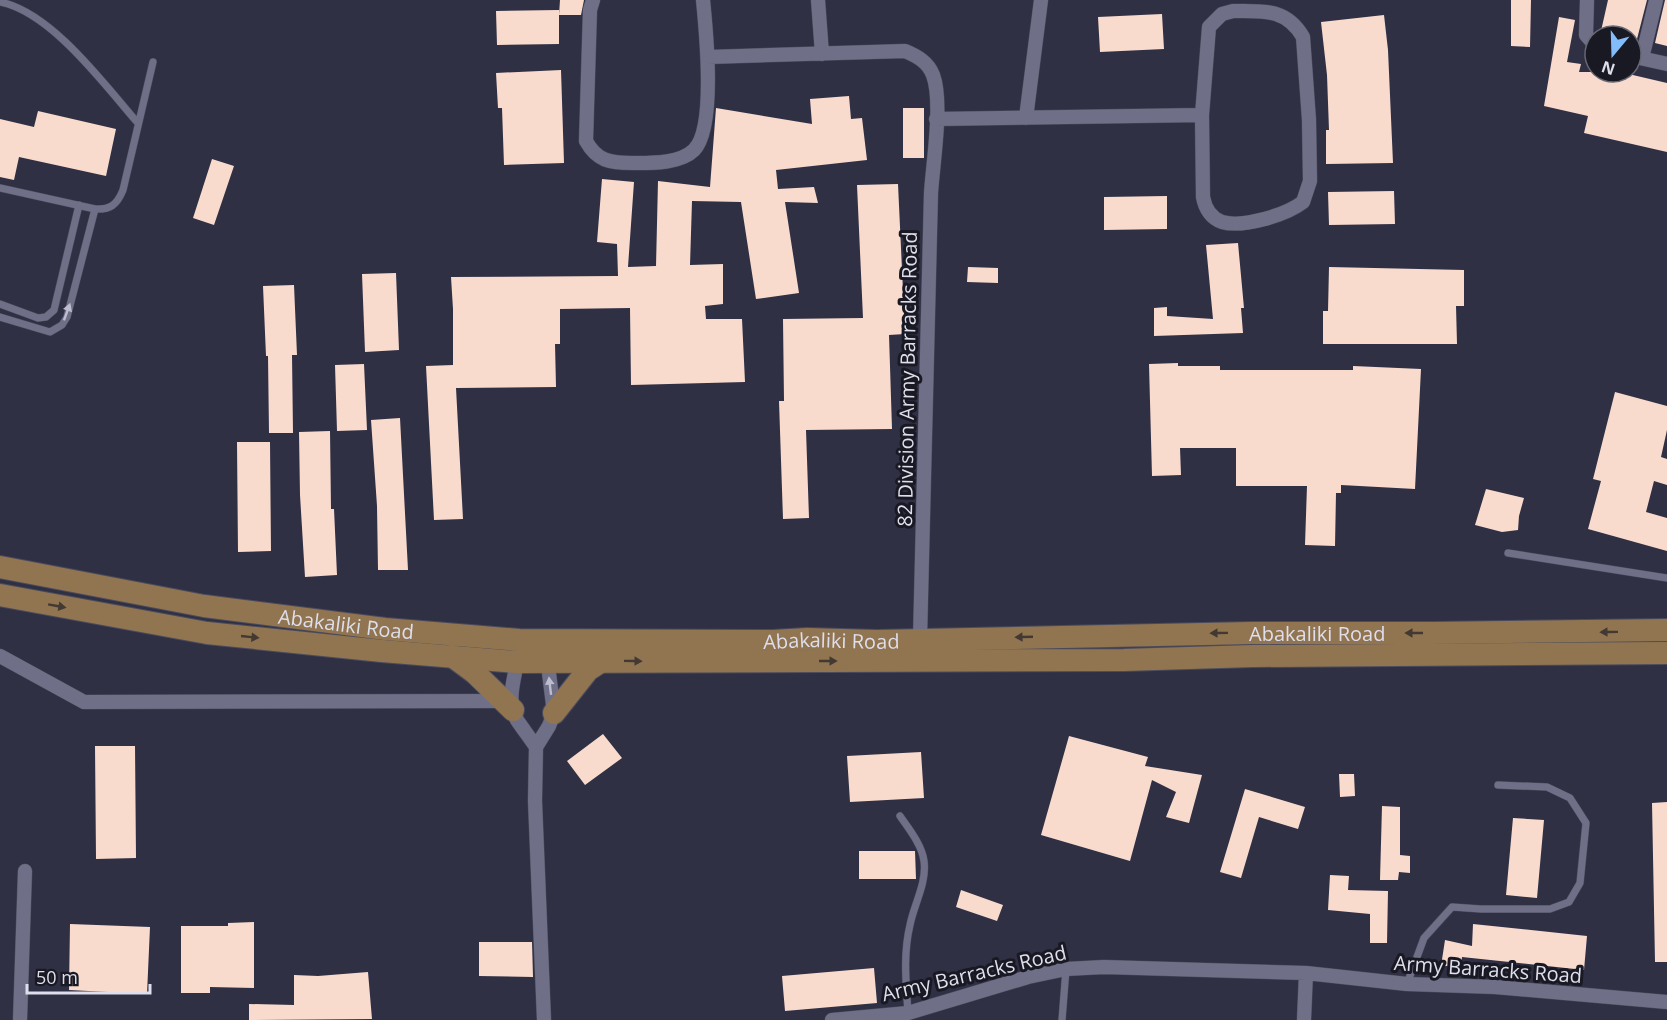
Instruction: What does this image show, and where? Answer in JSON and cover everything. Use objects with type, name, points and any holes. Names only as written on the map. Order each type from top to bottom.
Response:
[{"type":"main road","name":"Abakaliki Road","points":[[0,567],[204,606],[385,629],[518,651]]},
{"type":"main road","name":"Abakaliki Road","points":[[0,595],[207,633],[451,656],[807,639],[876,641],[1251,633],[1667,630]]},
{"type":"main road","name":"Abakaliki Road","points":[[547,651],[603,661],[714,662],[1124,660],[1254,656],[1667,653]]},
{"type":"main road","points":[[451,656],[475,673],[509,706]]},
{"type":"main road","points":[[554,713],[588,670],[603,661]]},
{"type":"street","points":[[593,0],[590,10],[586,141],[592,152],[601,159],[619,163],[672,160],[696,148],[706,116],[708,57],[702,0]]},
{"type":"street","points":[[819,0],[822,54]]},
{"type":"street","points":[[1026,118],[1041,0]]},
{"type":"street","points":[[1586,24],[1587,0]]},
{"type":"street","points":[[1643,37],[1656,0]]},
{"type":"street","points":[[1233,11],[1269,11],[1289,20],[1298,28],[1303,37],[1309,120],[1310,181],[1303,202],[1283,214],[1240,222],[1223,222],[1215,218],[1205,207],[1203,197],[1202,115],[1209,27],[1213,21],[1222,14],[1233,11]]},
{"type":"street","name":"82 Division Army Barracks Road","points":[[708,57],[905,51],[918,56],[933,74],[936,119],[931,193],[920,639]]},
{"type":"street","points":[[1643,59],[1667,64]]},
{"type":"street","points":[[936,119],[1202,115]]},
{"type":"street","points":[[518,651],[509,706],[536,747]]},
{"type":"street","points":[[544,1020],[535,801],[536,747],[554,713],[547,651]]},
{"type":"street","points":[[0,656],[84,702],[509,706]]},
{"type":"street","points":[[20,1020],[25,871]]},
{"type":"street","name":"Army Barracks Road","points":[[832,1020],[885,1018],[1028,977],[1066,969],[1104,967],[1306,973],[1407,984],[1495,987],[1667,1002]]},
{"type":"street","points":[[1304,1020],[1306,973]]},
{"type":"lane","points":[[0,2],[25,10],[69,46],[137,122]]},
{"type":"lane","points":[[0,188],[94,209],[105,210],[113,206],[119,201],[123,190],[137,122],[153,62]]},
{"type":"lane","points":[[0,304],[38,318],[46,317],[54,310],[79,205]]},
{"type":"lane","points":[[0,317],[50,332],[62,325],[67,317],[94,209]]},
{"type":"lane","points":[[1508,554],[1667,578]]},
{"type":"lane","points":[[1407,984],[1424,938],[1452,907],[1550,909],[1569,902],[1580,883],[1586,823],[1570,798],[1547,787],[1498,785]]},
{"type":"lane","points":[[900,816],[915,837],[924,861],[921,890],[910,923],[906,949],[908,1013]]},
{"type":"lane","points":[[1062,1020],[1066,969]]},
{"type":"building","points":[[560,0],[584,0],[581,15],[559,15]]},
{"type":"building","points":[[1511,0],[1531,0],[1530,47],[1511,46]]},
{"type":"building","points":[[1608,0],[1647,0],[1641,24],[1603,24]]},
{"type":"building","points":[[1665,0],[1667,0],[1667,46],[1655,43]]},
{"type":"building","points":[[559,10],[559,44],[497,45],[496,11]]},
{"type":"building","points":[[1162,14],[1164,49],[1100,52],[1098,17]]},
{"type":"building","points":[[1384,15],[1388,50],[1393,163],[1326,164],[1326,130],[1329,130],[1327,75],[1321,22]]},
{"type":"building","points":[[1559,17],[1575,20],[1567,62],[1581,64],[1579,72],[1583,72],[1583,84],[1643,84],[1643,77],[1667,83],[1667,152],[1584,133],[1588,116],[1544,106]]},
{"type":"building","points":[[561,70],[564,163],[504,165],[502,108],[498,108],[496,73]]},
{"type":"building","points":[[849,96],[851,119],[862,118],[867,160],[776,170],[778,189],[814,187],[818,203],[785,202],[799,293],[756,299],[741,202],[692,201],[690,265],[723,264],[723,304],[705,306],[706,319],[742,319],[745,382],[631,385],[630,308],[560,309],[560,344],[555,344],[556,387],[456,388],[463,519],[434,520],[426,366],[453,365],[451,277],[618,276],[617,244],[597,242],[602,179],[634,182],[628,267],[656,266],[658,181],[710,187],[716,108],[812,124],[810,99]]},
{"type":"building","points":[[903,108],[924,108],[924,158],[903,158]]},
{"type":"building","points":[[38,111],[116,129],[106,176],[19,157],[14,180],[0,177],[0,119],[34,127]]},
{"type":"building","points":[[212,159],[234,166],[214,225],[193,218]]},
{"type":"building","points":[[898,184],[905,334],[889,335],[892,429],[806,430],[809,518],[783,519],[779,401],[784,401],[783,319],[863,318],[857,185]]},
{"type":"building","points":[[1394,191],[1395,224],[1329,225],[1328,192]]},
{"type":"building","points":[[1167,196],[1167,229],[1104,230],[1104,197]]},
{"type":"building","points":[[1238,243],[1244,308],[1241,308],[1243,333],[1154,336],[1154,308],[1167,307],[1167,316],[1213,319],[1206,245]]},
{"type":"building","points":[[968,267],[998,268],[998,283],[967,282]]},
{"type":"building","points":[[1329,267],[1464,270],[1464,306],[1456,306],[1457,344],[1323,344],[1323,311],[1328,311]]},
{"type":"building","points":[[396,273],[399,350],[365,352],[362,274]]},
{"type":"building","points":[[294,285],[297,355],[292,355],[293,433],[269,433],[268,356],[266,356],[263,286]]},
{"type":"building","points":[[1178,363],[1178,366],[1220,366],[1220,370],[1353,370],[1353,366],[1421,369],[1415,489],[1341,485],[1341,493],[1336,493],[1335,546],[1305,545],[1307,486],[1236,486],[1236,448],[1180,448],[1181,475],[1152,476],[1149,364]]},
{"type":"building","points":[[364,364],[367,430],[337,431],[335,365]]},
{"type":"building","points":[[1615,392],[1667,406],[1667,430],[1661,457],[1667,459],[1667,485],[1654,481],[1646,512],[1667,518],[1667,551],[1588,529],[1601,481],[1593,479]]},
{"type":"building","points":[[400,418],[408,570],[378,570],[377,506],[371,420]]},
{"type":"building","points":[[330,431],[331,509],[334,509],[337,575],[305,577],[299,432]]},
{"type":"building","points":[[237,442],[270,442],[271,551],[238,552]]},
{"type":"building","points":[[1486,489],[1524,498],[1518,530],[1502,532],[1475,525]]},
{"type":"building","points":[[603,734],[622,758],[585,785],[567,761]]},
{"type":"building","points":[[1069,736],[1148,757],[1145,766],[1202,775],[1189,823],[1166,817],[1176,792],[1152,780],[1130,861],[1041,835]]},
{"type":"building","points":[[95,746],[135,746],[136,858],[96,859]]},
{"type":"building","points":[[921,752],[924,798],[850,802],[847,756]]},
{"type":"building","points":[[1339,774],[1354,774],[1355,796],[1340,797]]},
{"type":"building","points":[[1245,789],[1305,807],[1298,829],[1259,817],[1241,878],[1220,872]]},
{"type":"building","points":[[1667,802],[1667,962],[1655,962],[1652,803]]},
{"type":"building","points":[[1382,806],[1400,807],[1400,855],[1410,856],[1410,873],[1399,872],[1398,880],[1380,880]]},
{"type":"building","points":[[1513,818],[1544,820],[1537,898],[1506,895]]},
{"type":"building","points":[[859,851],[915,851],[916,879],[859,879]]},
{"type":"building","points":[[1330,875],[1349,876],[1348,890],[1388,891],[1387,943],[1370,943],[1370,914],[1328,910]]},
{"type":"building","points":[[961,890],[1003,905],[997,921],[956,907]]},
{"type":"building","points":[[254,922],[254,988],[210,987],[210,993],[181,993],[181,926],[228,926],[228,923]]},
{"type":"building","points":[[70,924],[150,927],[147,994],[69,990]]},
{"type":"building","points":[[1473,924],[1587,936],[1584,970],[1462,957],[1461,966],[1441,966],[1445,940],[1472,946]]},
{"type":"building","points":[[479,942],[532,942],[533,977],[479,976]]},
{"type":"building","points":[[874,968],[877,1003],[785,1011],[782,976]]},
{"type":"building","points":[[368,972],[372,1019],[249,1020],[249,1004],[294,1005],[294,975],[318,976]]}]
